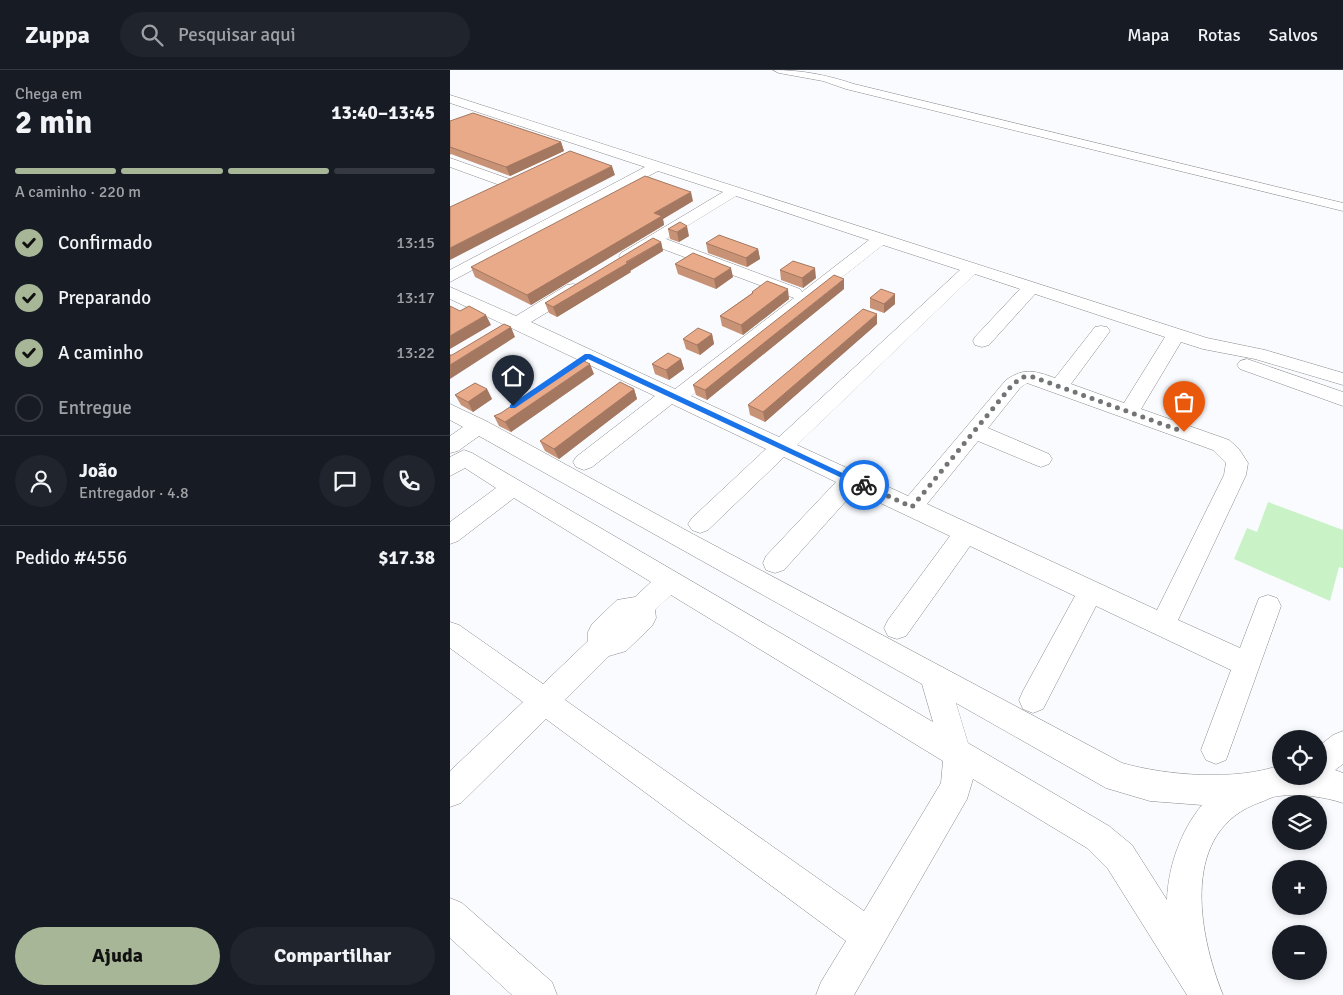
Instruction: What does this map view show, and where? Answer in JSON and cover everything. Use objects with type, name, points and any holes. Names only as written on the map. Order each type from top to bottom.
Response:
[{"type":"street","points":[[821,80],[840,70]]},
{"type":"street","points":[[784,71],[1343,207]]},
{"type":"street","points":[[450,99],[1203,343],[1256,361],[1343,399]]},
{"type":"street","points":[[468,118],[486,111]]},
{"type":"street","points":[[575,153],[591,145]]},
{"type":"street","points":[[450,162],[510,184]]},
{"type":"street","points":[[450,277],[658,166]]},
{"type":"street","points":[[492,192],[526,176]]},
{"type":"street","points":[[613,264],[735,191]]},
{"type":"street","points":[[584,462],[805,298],[882,238]]},
{"type":"street","points":[[654,240],[805,298]]},
{"type":"street","points":[[700,524],[973,267]]},
{"type":"street","points":[[509,325],[589,279]]},
{"type":"street","points":[[982,341],[1032,287]]},
{"type":"street","points":[[450,292],[579,361],[673,397],[1247,664]]},
{"type":"street","points":[[1059,386],[1101,331]]},
{"type":"street","points":[[1129,411],[1176,334]]},
{"type":"street","points":[[1256,361],[1343,379]]},
{"type":"street","points":[[912,507],[1018,379],[1033,377],[1221,445],[1231,454],[1237,464],[1235,475],[1163,624]]},
{"type":"street","points":[[450,410],[1117,777],[1150,786],[1189,790],[1272,781]]},
{"type":"street","points":[[450,446],[479,426]]},
{"type":"street","points":[[975,431],[1041,459]]},
{"type":"street","points":[[450,468],[464,458],[1098,837],[1120,856],[1200,985]]},
{"type":"street","points":[[775,563],[852,479]]},
{"type":"street","points":[[450,536],[512,487]]},
{"type":"street","points":[[897,628],[966,532]]},
{"type":"street","points":[[450,792],[602,645],[617,643],[642,618],[641,607],[669,581]]},
{"type":"street","points":[[1033,700],[1092,591]]},
{"type":"street","points":[[1216,750],[1268,606]]},
{"type":"street","points":[[450,633],[869,936]]},
{"type":"street","points":[[834,995],[956,788],[959,768],[957,754],[933,676]]},
{"type":"street","points":[[1327,758],[1343,745]]},
{"type":"street","points":[[1200,985],[1184,929],[1183,887],[1191,852],[1207,822],[1229,800],[1272,783]]},
{"type":"street","points":[[1327,783],[1343,788]]},
{"type":"street","points":[[450,915],[539,995]]},
{"type":"green space","points":[[1268,502],[1343,530],[1343,568],[1339,567],[1330,601],[1234,559],[1247,528],[1257,532]]},
{"type":"building","points":[[473,113],[561,142],[506,167],[450,147],[450,121]]},
{"type":"building","points":[[570,151],[612,166],[450,248],[450,207]]},
{"type":"building","points":[[645,176],[691,192],[654,213],[662,216],[527,295],[471,267]]},
{"type":"building","points":[[680,222],[687,226],[677,232],[668,229]]},
{"type":"building","points":[[719,235],[758,249],[746,258],[706,243]]},
{"type":"building","points":[[653,238],[661,242],[553,307],[545,303]]},
{"type":"building","points":[[693,253],[731,268],[714,279],[675,264]]},
{"type":"building","points":[[793,261],[815,268],[802,278],[780,270]]},
{"type":"building","points":[[834,275],[844,279],[705,390],[693,385]]},
{"type":"building","points":[[767,281],[788,289],[741,325],[720,316],[753,293]]},
{"type":"building","points":[[881,289],[895,294],[884,304],[870,298]]},
{"type":"building","points":[[450,306],[460,311],[469,306],[486,315],[450,336]]},
{"type":"building","points":[[863,309],[877,314],[763,412],[748,405]]},
{"type":"building","points":[[504,324],[511,327],[450,365],[450,355]]},
{"type":"building","points":[[698,328],[712,334],[697,345],[683,339]]},
{"type":"building","points":[[668,353],[681,359],[666,370],[652,364]]},
{"type":"building","points":[[580,359],[590,364],[505,422],[494,416],[501,413]]},
{"type":"building","points":[[620,382],[634,389],[554,449],[540,441]]},
{"type":"building","points":[[475,383],[487,389],[468,402],[455,395]]},
{"type":"way so far","points":[[864,485],[912,507],[1013,384],[1023,377],[1033,377],[1184,432]]},
{"type":"route","points":[[513,406],[588,356],[864,485]]}]
